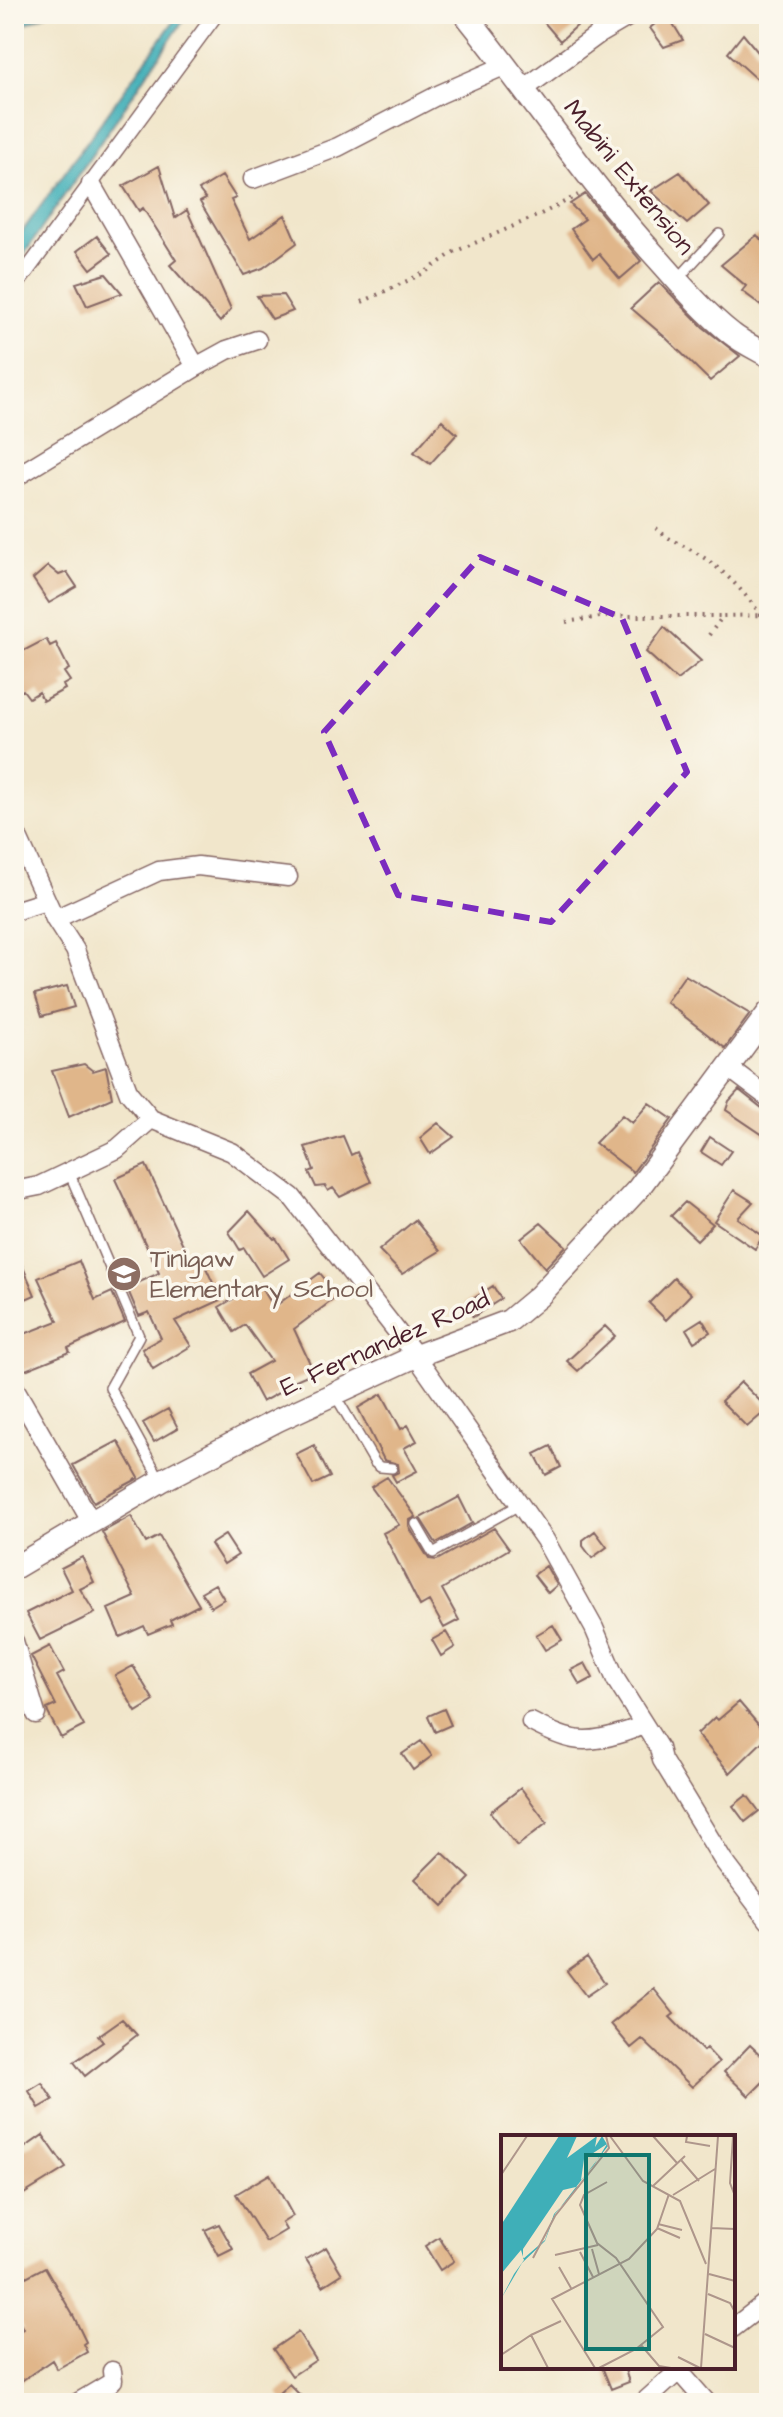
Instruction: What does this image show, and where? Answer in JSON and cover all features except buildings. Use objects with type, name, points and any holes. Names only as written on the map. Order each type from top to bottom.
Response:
[{"type":"street","points":[[14,288],[216,14]]},
{"type":"street","name":"Mabini Extension","points":[[465,14],[595,186],[677,280],[734,336],[769,356]]},
{"type":"street","points":[[524,89],[599,34],[633,14]]},
{"type":"street","points":[[253,179],[338,147],[440,94],[506,65]]},
{"type":"street","points":[[91,184],[196,367]]},
{"type":"street","points":[[14,478],[196,367],[227,350],[257,340]]},
{"type":"street","points":[[14,829],[55,919],[75,950],[129,1093],[151,1119],[232,1152],[292,1197],[416,1356],[521,1504],[569,1580],[616,1680],[659,1748],[662,1760],[723,1860],[769,1921]]},
{"type":"street","points":[[55,919],[159,871],[198,866],[288,877]]},
{"type":"street","points":[[14,911],[46,901]]},
{"type":"street","name":"E. Fernandez Road","points":[[14,1568],[161,1481],[278,1420],[416,1356],[509,1321],[539,1296],[638,1189],[769,1012]]},
{"type":"street","points":[[729,1068],[769,1098]]},
{"type":"street","points":[[14,1191],[39,1186],[117,1149],[151,1119]]},
{"type":"street","points":[[14,1387],[91,1521]]},
{"type":"street","points":[[14,1641],[36,1714]]},
{"type":"street","points":[[531,1722],[577,1742],[601,1740],[642,1724]]},
{"type":"street","points":[[735,2326],[769,2300]]},
{"type":"street","points":[[643,2403],[680,2369],[707,2403]]},
{"type":"street","points":[[77,2403],[109,2384],[113,2380],[112,2371]]},
{"type":"lane","points":[[677,280],[719,234]]},
{"type":"lane","points":[[69,1172],[139,1336],[110,1388],[161,1481]]},
{"type":"lane","points":[[335,1395],[375,1463],[380,1467],[392,1468]]},
{"type":"lane","points":[[416,1524],[433,1553],[521,1504]]},
{"type":"path","points":[[362,302],[424,273],[454,252],[539,215],[595,186]]},
{"type":"path","points":[[656,528],[673,543],[692,551],[726,575],[761,615]]},
{"type":"path","points":[[566,622],[607,616],[769,615]]},
{"type":"path","points":[[709,635],[723,616]]},
{"type":"highlighted area","points":[[480,557],[622,618],[687,772],[551,922],[398,895],[324,732]]},
{"type":"water","points":[[14,14],[47,14],[14,29]]},
{"type":"water","points":[[179,14],[188,14],[14,269],[14,243]]},
{"type":"place","name":"Tinigaw Elementary School","points":[[124,1274]]}]
